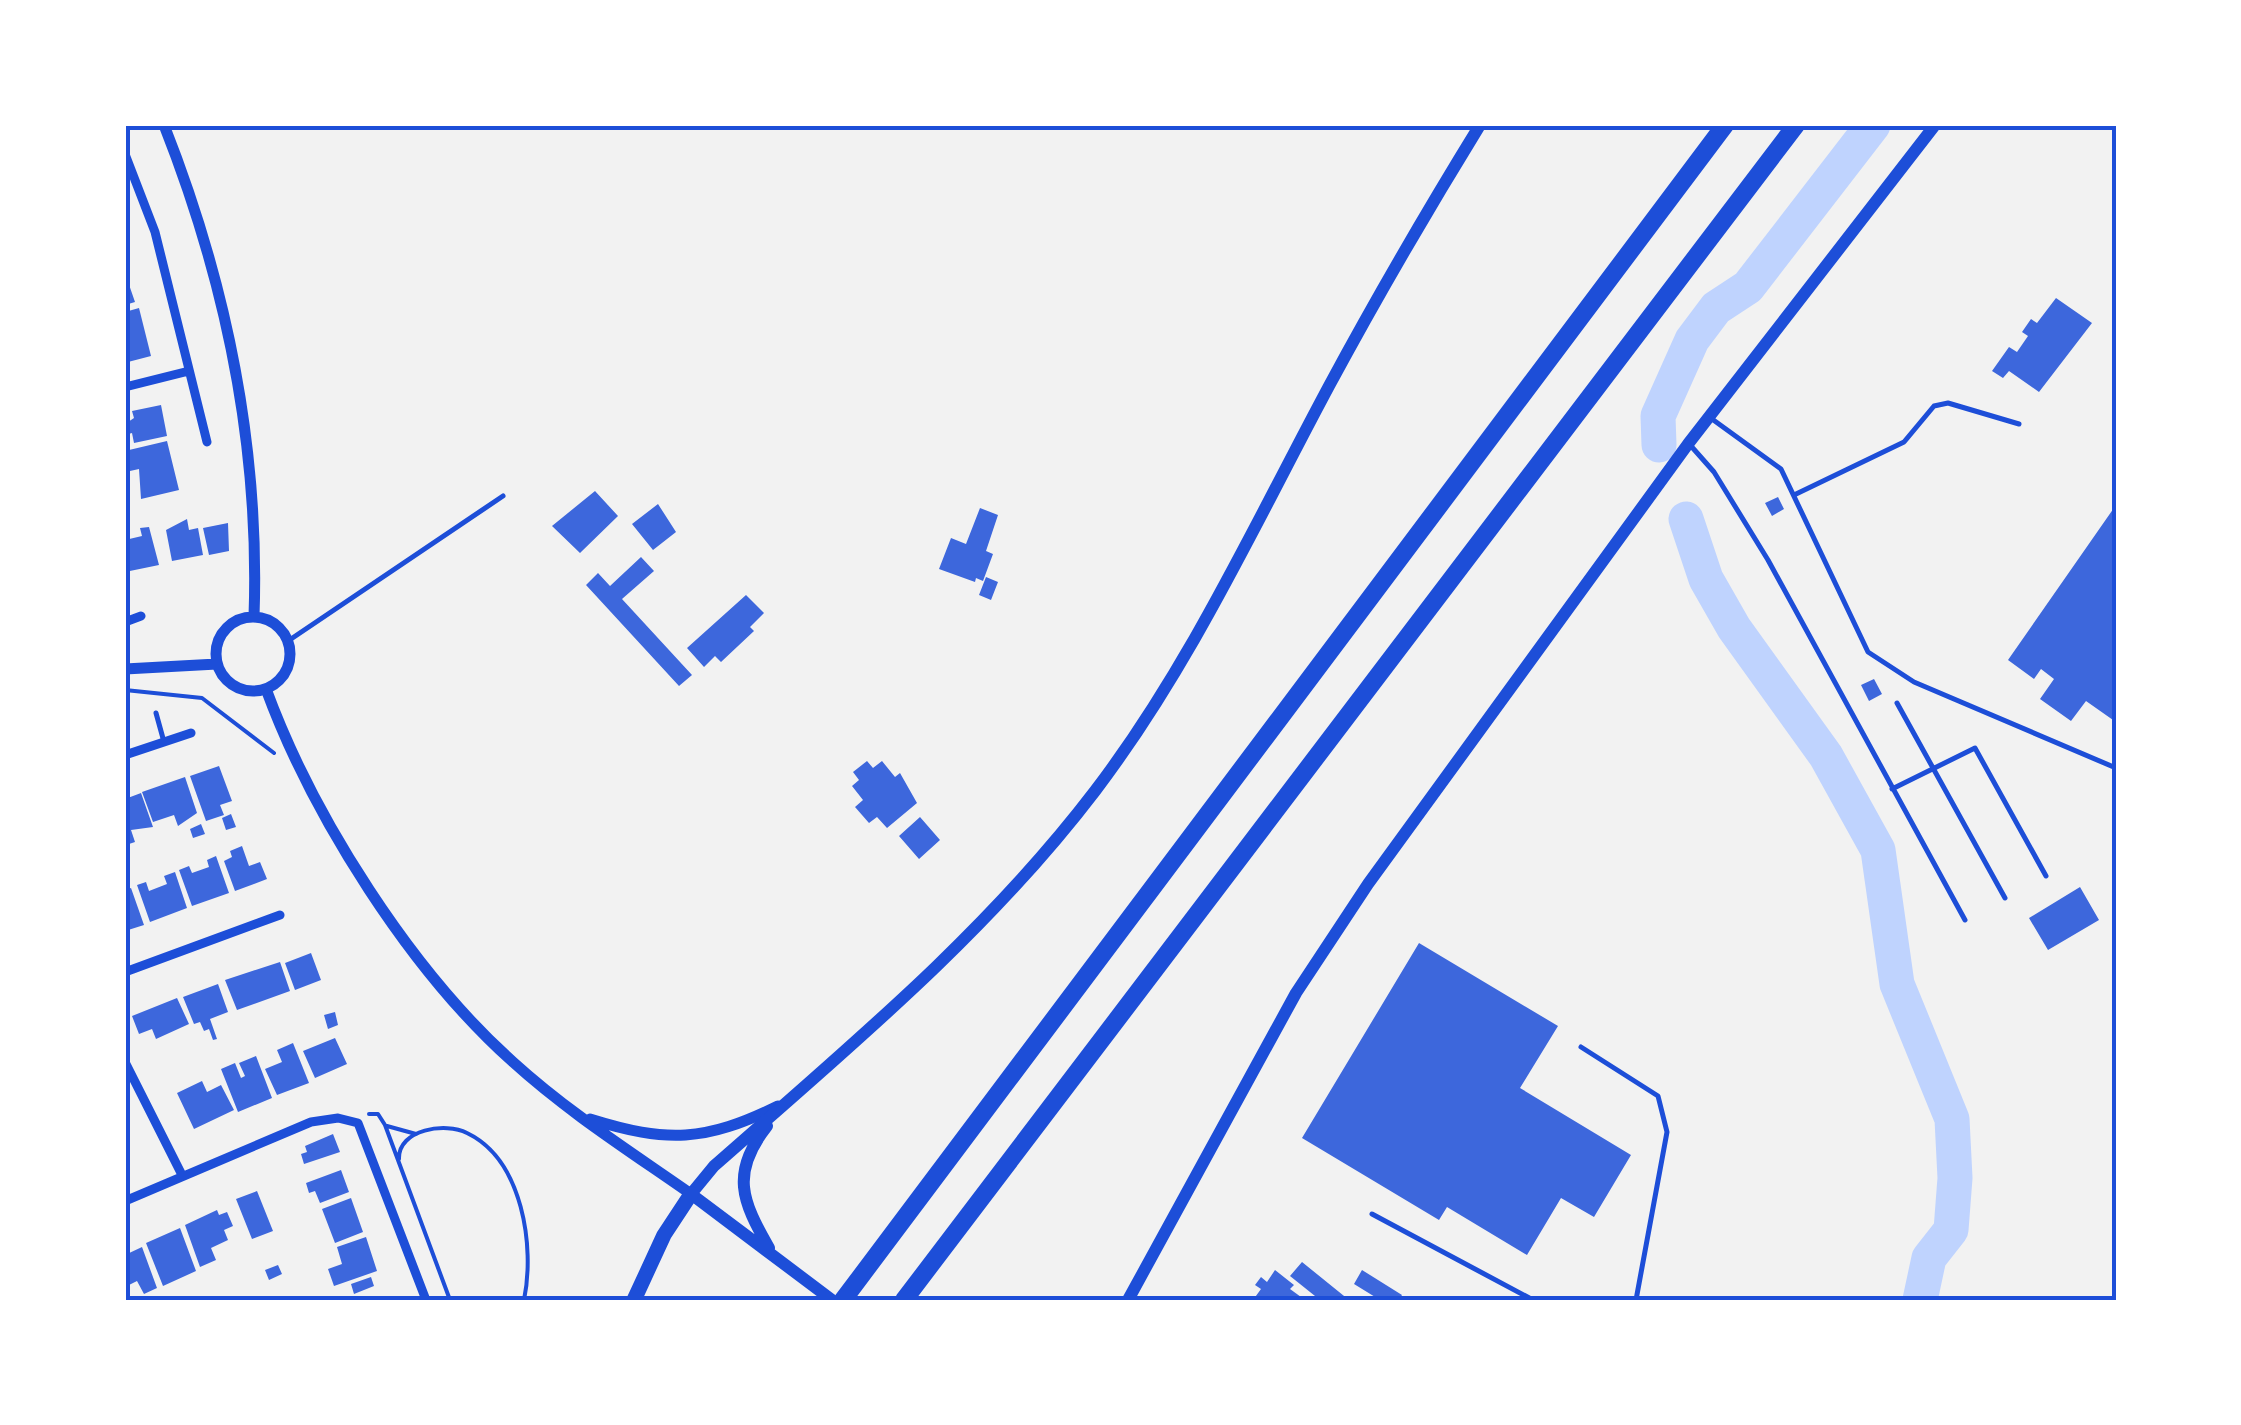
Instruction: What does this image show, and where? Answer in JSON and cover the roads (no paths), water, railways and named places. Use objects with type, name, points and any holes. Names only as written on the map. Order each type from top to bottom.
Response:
[{"type":"highway","points":[[843,1300],[1726,125]]},
{"type":"highway","points":[[904,1300],[1796,125]]},
{"type":"highway","points":[[634,1300],[664,1234],[691,1194]]},
{"type":"main road","points":[[832,1300],[691,1194],[714,1166],[984,921],[1107,774],[1204,627],[1418,225],[1480,125]]},
{"type":"main road","points":[[1130,1300],[1296,993],[1525,664],[1688,444],[1935,125]]},
{"type":"main road","points":[[772,1253],[746,1207],[742,1172],[756,1140],[788,1101]]},
{"type":"street","points":[[164,125],[194,202],[244,410],[254,617]]},
{"type":"street","points":[[125,154],[155,232],[206,442]]},
{"type":"street","points":[[125,387],[189,371]]},
{"type":"street","points":[[125,622],[141,616]]},
{"type":"street","points":[[254,617],[276,624],[288,640],[288,667],[266,689],[240,690],[222,675],[217,664],[218,642],[224,632],[254,617]]},
{"type":"street","points":[[125,670],[217,664]]},
{"type":"street","points":[[266,689],[295,762],[422,964],[512,1062],[577,1114],[691,1194]]},
{"type":"street","points":[[125,755],[191,732]]},
{"type":"street","points":[[125,972],[280,915]]},
{"type":"street","points":[[125,1062],[182,1175]]},
{"type":"street","points":[[577,1114],[654,1138],[683,1138],[735,1127],[788,1101]]},
{"type":"street","points":[[125,1201],[311,1122],[338,1118],[358,1123],[426,1300]]},
{"type":"lane","points":[[1794,495],[1904,442],[1934,406],[1948,403],[2019,424]]},
{"type":"lane","points":[[1709,417],[1781,468],[1868,652],[1914,682],[2116,768]]},
{"type":"lane","points":[[1688,444],[1714,472],[1768,560],[1965,920]]},
{"type":"lane","points":[[288,640],[503,496]]},
{"type":"lane","points":[[1898,702],[2005,898]]},
{"type":"lane","points":[[156,713],[164,742]]},
{"type":"lane","points":[[1892,789],[1975,748],[2046,876]]},
{"type":"lane","points":[[1581,1047],[1658,1096],[1667,1132],[1636,1300]]},
{"type":"lane","points":[[1372,1214],[1533,1300]]},
{"type":"waterway","points":[[1659,445],[1658,416],[1692,340],[1716,308],[1748,287],[1873,125]]},
{"type":"waterway","points":[[1686,519],[1706,579],[1734,628],[1826,756],[1878,850],[1897,984],[1952,1119],[1955,1178],[1951,1230],[1929,1258],[1920,1300]]}]
